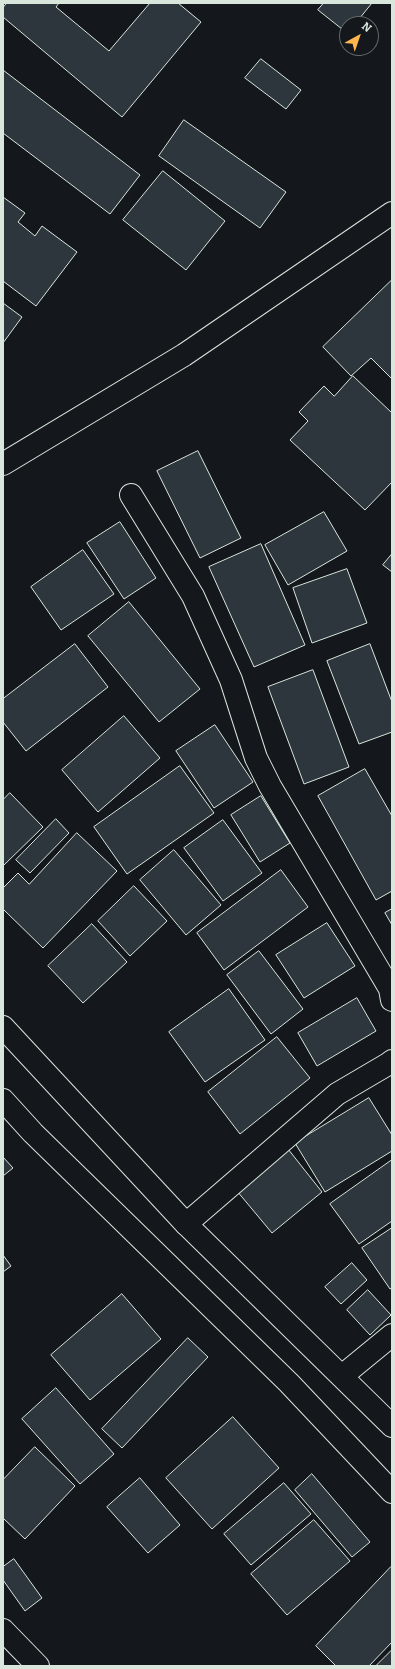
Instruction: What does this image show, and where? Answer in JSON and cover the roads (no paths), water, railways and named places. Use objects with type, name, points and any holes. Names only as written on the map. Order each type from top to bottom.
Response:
[{"type":"street","points":[[3,464],[184,355],[392,213]]},
{"type":"street","points":[[131,495],[193,596],[231,680],[256,758],[270,786],[390,989],[392,1000]]},
{"type":"street","points":[[3,1027],[186,1224],[392,1426]]},
{"type":"street","points":[[186,1224],[337,1094],[392,1061]]},
{"type":"street","points":[[3,1100],[33,1133],[289,1383],[392,1492]]},
{"type":"street","points":[[342,1376],[392,1335]]},
{"type":"street","points":[[3,1630],[38,1666]]}]
